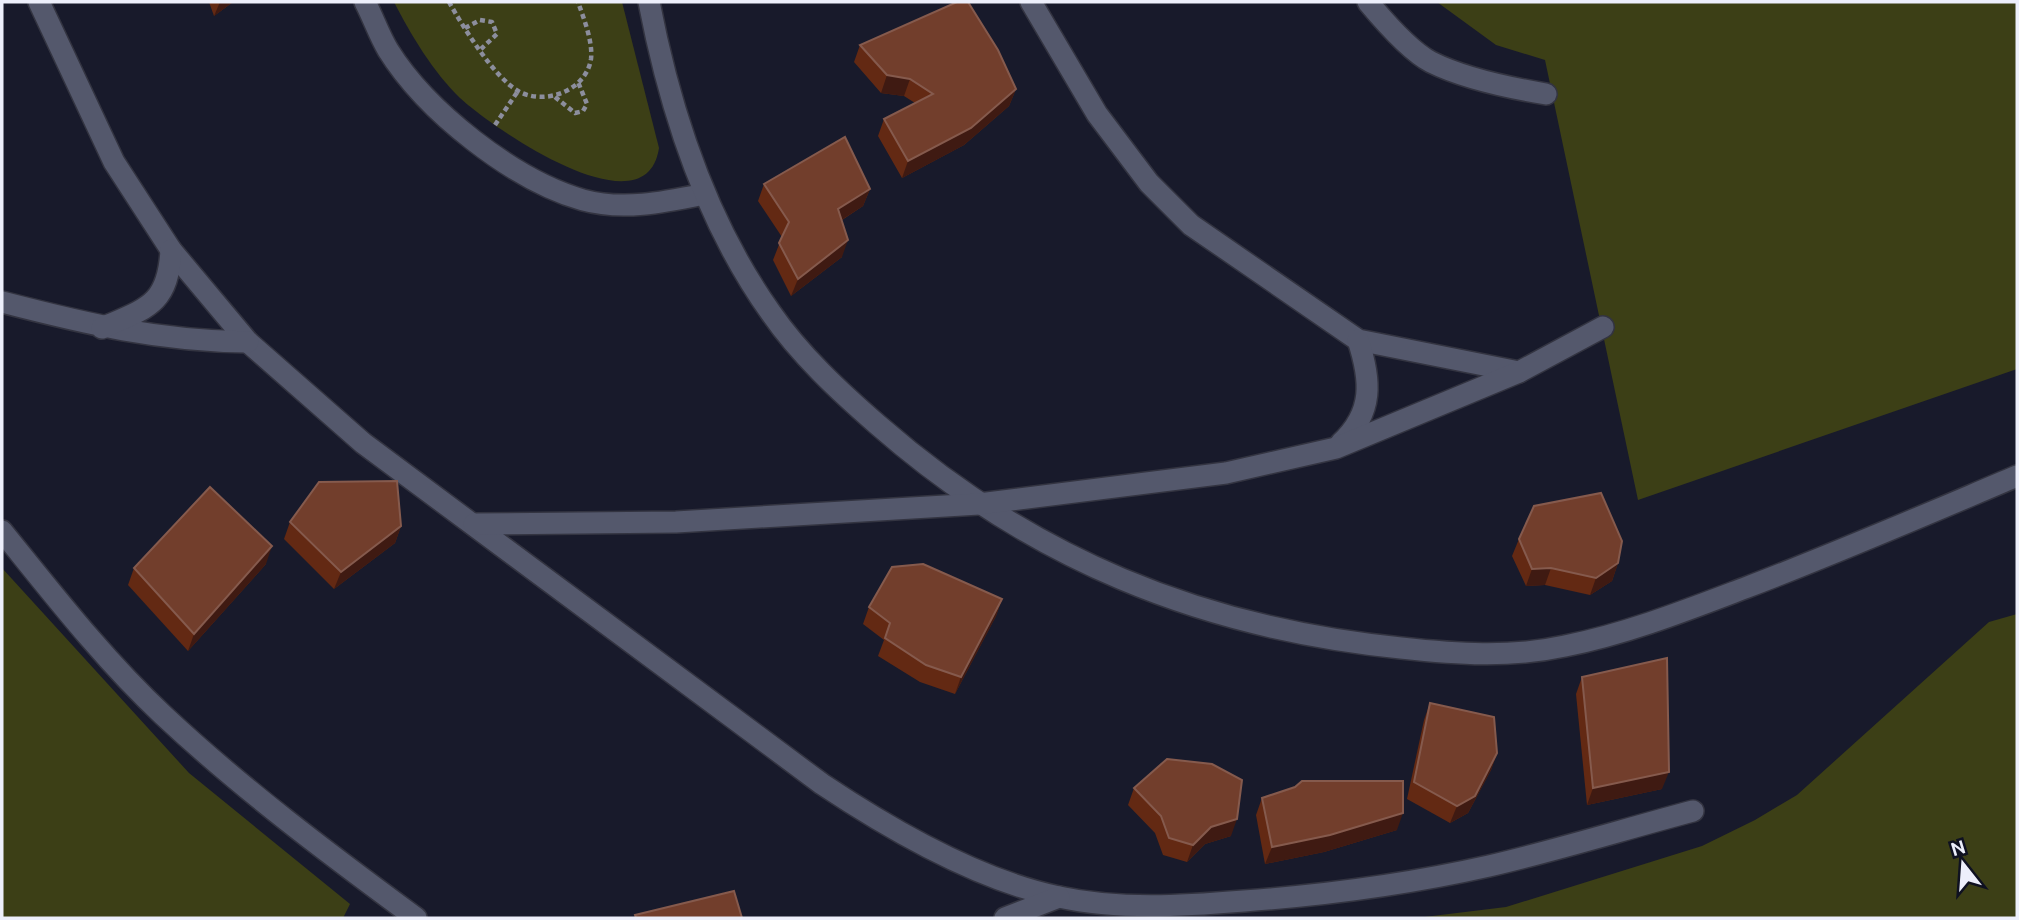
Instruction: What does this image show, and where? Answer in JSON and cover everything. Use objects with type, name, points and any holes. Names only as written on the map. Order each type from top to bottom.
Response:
[{"type":"street","points":[[39,2],[114,162],[172,250],[248,342],[363,443],[822,784],[878,821],[991,876],[1059,897],[1147,906],[1316,896],[1489,866],[1693,811]]},
{"type":"street","points":[[365,2],[388,50],[425,97],[481,146],[531,177],[584,200],[646,205],[705,194]]},
{"type":"street","points":[[649,2],[660,57],[705,194],[733,253],[772,316],[835,387],[908,451],[979,505],[1059,552],[1180,602],[1267,628],[1361,644],[1477,656],[1564,647],[1672,616],[1826,557],[2017,476]]},
{"type":"street","points":[[1031,2],[1097,114],[1150,183],[1191,225],[1358,340],[1519,372]]},
{"type":"street","points":[[1368,2],[1383,21],[1429,61],[1514,89],[1546,94]]},
{"type":"street","points":[[102,328],[142,311],[160,296],[170,277],[172,250]]},
{"type":"street","points":[[2,302],[102,328],[189,342],[248,342]]},
{"type":"street","points":[[474,524],[676,522],[979,505],[1226,473],[1336,448],[1519,372],[1602,327]]},
{"type":"street","points":[[1336,448],[1357,428],[1366,400],[1369,374],[1358,340]]},
{"type":"street","points":[[2,531],[101,650],[162,714],[288,822],[416,918]]},
{"type":"street","points":[[1005,918],[1059,897]]},
{"type":"path","points":[[449,2],[481,50],[518,91],[539,97],[555,97],[578,82],[591,59],[578,2]]},
{"type":"path","points":[[465,28],[480,20],[492,22],[497,34],[481,50]]},
{"type":"path","points":[[555,97],[575,113],[583,111],[587,104],[578,82]]},
{"type":"path","points":[[481,146],[518,91]]},
{"type":"green space","points":[[394,2],[622,2],[659,148],[648,172],[627,181],[598,178],[533,150],[502,130],[460,98],[441,77],[415,40]]},
{"type":"green space","points":[[1437,2],[2017,2],[2017,369],[1638,500],[1545,60],[1496,45]]},
{"type":"green space","points":[[2,568],[189,773],[350,904],[343,918],[2,918]]},
{"type":"green space","points":[[2017,614],[2017,918],[1416,918],[1506,907],[1702,846],[1755,820],[1797,795],[1989,622]]},
{"type":"building","points":[[957,2],[968,2],[998,50],[1016,89],[971,128],[908,161],[884,119],[933,94],[910,79],[887,75],[860,45]]},
{"type":"building","points":[[845,137],[870,189],[838,209],[848,240],[798,279],[779,243],[789,222],[764,184]]},
{"type":"building","points":[[397,481],[401,526],[341,572],[290,522],[319,482]]},
{"type":"building","points":[[210,487],[272,546],[194,634],[134,568]]},
{"type":"building","points":[[1601,493],[1622,541],[1618,563],[1596,578],[1551,568],[1532,569],[1519,539],[1534,506]]},
{"type":"building","points":[[923,564],[1002,599],[961,677],[926,665],[885,638],[890,623],[869,607],[892,567]]},
{"type":"building","points":[[1667,658],[1669,772],[1593,788],[1582,677]]},
{"type":"building","points":[[1430,703],[1494,717],[1497,753],[1475,796],[1457,806],[1414,782]]},
{"type":"building","points":[[1167,759],[1212,764],[1242,780],[1237,819],[1211,827],[1193,845],[1169,838],[1161,816],[1134,788]]},
{"type":"building","points":[[1302,781],[1403,781],[1403,813],[1330,835],[1272,847],[1262,798],[1295,787]]},
{"type":"building","points":[[734,891],[742,918],[636,918],[635,915]]}]
